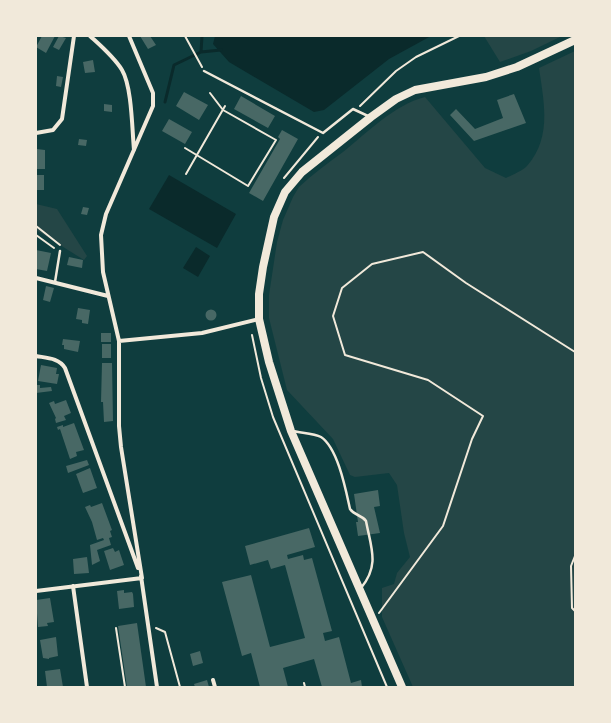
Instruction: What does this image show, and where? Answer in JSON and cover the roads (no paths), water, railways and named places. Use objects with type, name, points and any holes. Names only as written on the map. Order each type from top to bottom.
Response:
[{"type":"main road","points":[[402,687],[291,431],[269,362],[260,319],[259,294],[274,217],[284,192],[302,172],[371,117],[396,100],[415,90],[465,81],[517,67],[575,40]]},
{"type":"street","points":[[36,133],[53,130],[62,119],[74,36]]},
{"type":"street","points":[[90,36],[116,61],[123,71],[127,82],[134,150]]},
{"type":"street","points":[[129,36],[153,94],[153,106],[106,214],[101,235],[103,272],[119,342],[119,426],[157,687]]},
{"type":"street","points":[[36,278],[108,296]]},
{"type":"street","points":[[119,342],[202,333],[260,319]]},
{"type":"street","points":[[36,356],[61,362],[65,368],[142,578]]},
{"type":"street","points":[[36,591],[142,578]]},
{"type":"street","points":[[73,586],[87,687]]},
{"type":"street","points":[[213,680],[215,687]]},
{"type":"lane","points":[[204,71],[323,133],[353,109],[371,117]]},
{"type":"lane","points":[[55,282],[60,251]]},
{"type":"lane","points":[[291,431],[321,437],[333,452],[342,473],[350,509],[354,514],[361,516],[366,522],[374,563],[369,578],[360,590]]},
{"type":"waterway","points":[[201,52],[202,36]]},
{"type":"waterway","points":[[165,102],[174,65],[201,52],[221,50]]}]
